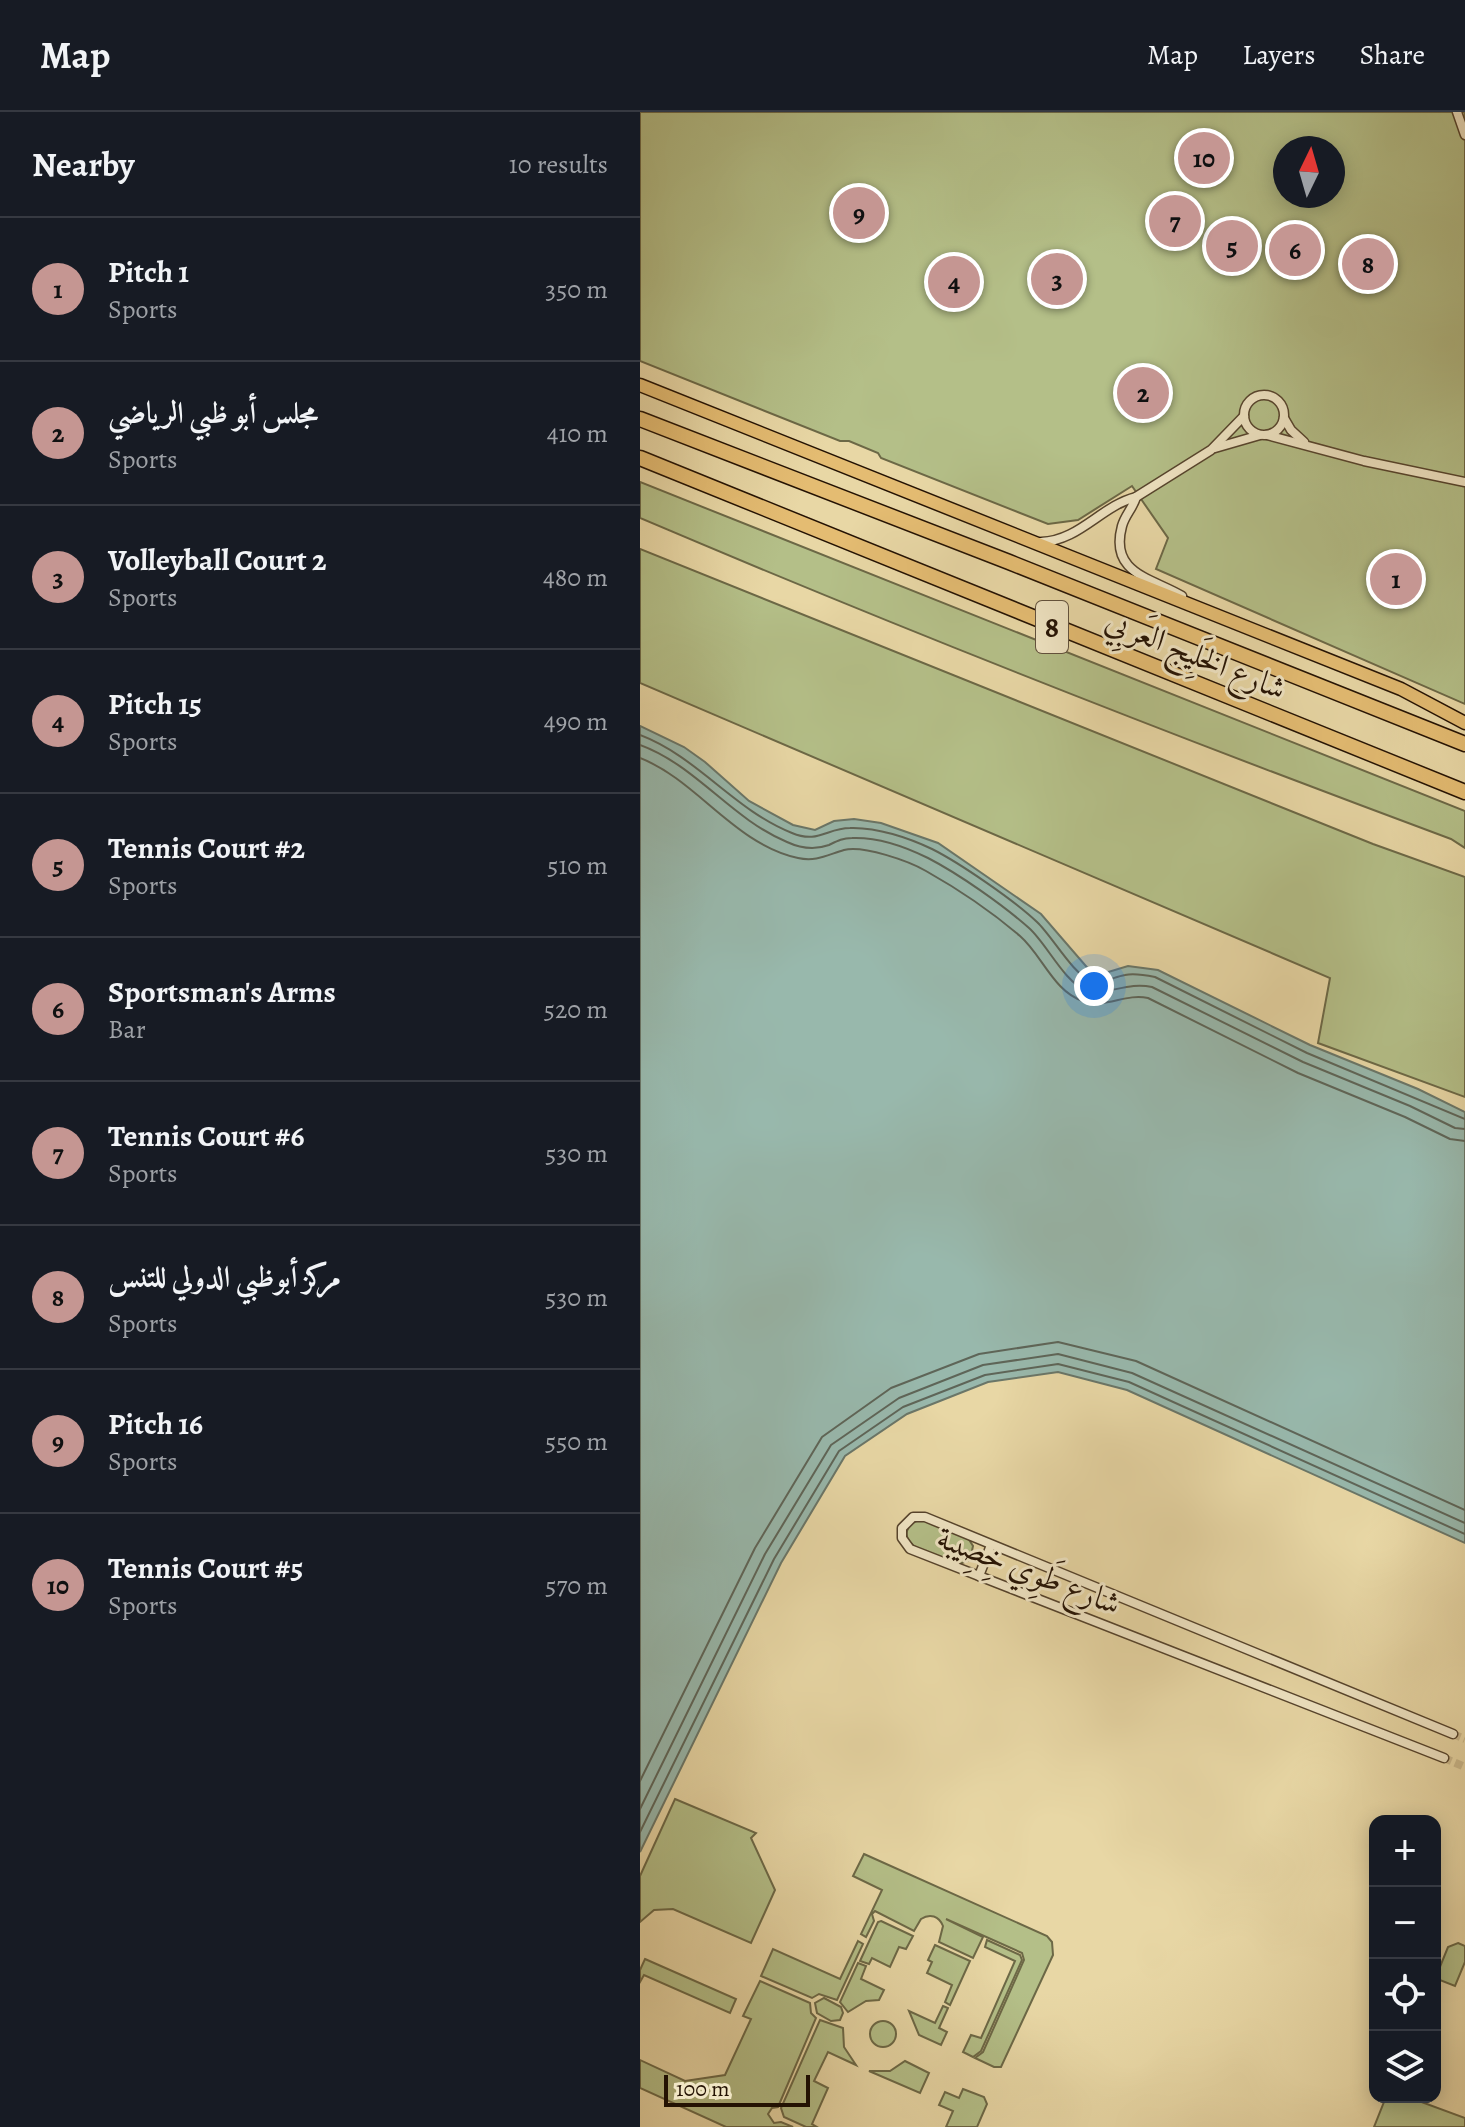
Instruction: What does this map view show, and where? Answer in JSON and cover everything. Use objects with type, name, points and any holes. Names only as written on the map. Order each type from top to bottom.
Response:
[{"type":"highway","name":"شارع الخَلِيج العَربِي","points":[[640,419],[1465,744]]},
{"type":"highway","name":"شارع الخَلِيج العَربِي","points":[[640,458],[1465,792]]},
{"type":"main road","points":[[640,385],[1401,689],[1465,723]]},
{"type":"street","points":[[1457,112],[1465,135]]},
{"type":"street","points":[[1032,542],[1064,538],[1211,450],[1244,416],[1249,401],[1257,396],[1268,395],[1280,403],[1291,430],[1308,444]]},
{"type":"street","points":[[1244,416],[1249,428],[1264,434],[1364,461],[1465,482]]},
{"type":"street","points":[[1211,450],[1280,427],[1284,418]]},
{"type":"street","points":[[1136,497],[1120,534],[1126,562],[1142,578],[1177,593],[1191,605]]},
{"type":"street","name":"شارع طَوِي خِصِيبة","points":[[1444,1758],[910,1549],[902,1538],[904,1525],[913,1517],[925,1517],[1453,1734]]},
{"type":"street","points":[[979,1576],[991,1545]]},
{"type":"green space","points":[[640,112],[1465,112],[1465,704],[1156,569],[1168,538],[1132,486],[1078,520],[1048,524],[881,458],[878,453],[849,441],[840,441],[640,361]]},
{"type":"green space","points":[[640,482],[1465,811],[1465,848],[1451,839],[943,643],[640,518]]},
{"type":"green space","points":[[640,549],[1373,844],[1465,877],[1465,1097],[1318,1043],[1330,978],[640,683]]},
{"type":"green space","points":[[922,1520],[968,1538],[973,1546],[970,1560],[957,1565],[911,1543],[907,1537],[908,1528]]},
{"type":"green space","points":[[675,1799],[756,1833],[751,1838],[775,1890],[751,1943],[673,1909],[654,1910],[640,1922],[640,1876]]},
{"type":"green space","points":[[864,1854],[1047,1936],[1052,1942],[1053,1955],[1001,2067],[975,2058],[983,2052],[1024,1960],[1022,1953],[946,1919],[983,1937],[973,1958],[939,1942],[943,1926],[931,1916],[921,1919],[914,1931],[875,1911],[866,1937],[861,1934],[882,1890],[853,1876]]},
{"type":"green space","points":[[881,1921],[913,1936],[906,1949],[899,1947],[890,1967],[872,1958],[869,1964],[860,1961]]},
{"type":"green space","points":[[987,1940],[1020,1955],[1022,1960],[981,2051],[973,2057],[963,2052],[971,2035],[981,2038],[1015,1961],[985,1947]]},
{"type":"green space","points":[[858,1941],[863,1944],[837,2000],[819,1994],[812,1998],[761,1976],[773,1949],[840,1979]]},
{"type":"green space","points":[[1458,1943],[1465,1946],[1465,1962],[1455,1986],[1441,1980],[1441,1964],[1448,1947]]},
{"type":"green space","points":[[935,1945],[970,1961],[950,2005],[945,2002],[952,1985],[927,1973],[932,1962],[928,1960]]},
{"type":"green space","points":[[645,1959],[736,1999],[730,2013],[644,1975],[640,1982],[640,1970]]},
{"type":"green space","points":[[858,1963],[866,1966],[861,1979],[884,1990],[879,2000],[866,2001],[848,2012],[840,2002]]},
{"type":"green space","points":[[760,1981],[810,2003],[811,2013],[816,2018],[778,2107],[772,2108],[768,2114],[774,2123],[781,2122],[793,2127],[726,2127],[640,2088],[640,2060],[685,2081],[725,2075],[751,2019],[743,2016]]},
{"type":"green space","points":[[824,1998],[841,2007],[843,2013],[840,2020],[831,2021],[817,2013],[815,2003]]},
{"type":"green space","points":[[943,2006],[948,2008],[939,2028],[947,2032],[941,2045],[919,2035],[909,2011],[935,2023]]},
{"type":"green space","points":[[820,2020],[843,2028],[844,2047],[856,2065],[828,2052],[814,2081],[828,2088],[812,2124],[817,2127],[806,2127],[784,2117],[781,2108]]},
{"type":"green space","points":[[883,2021],[892,2025],[896,2034],[892,2043],[883,2047],[874,2043],[870,2034],[874,2025]]},
{"type":"green space","points":[[905,2061],[929,2073],[920,2093],[869,2071],[890,2071]]},
{"type":"green space","points":[[963,2089],[984,2097],[987,2104],[977,2127],[946,2127],[953,2111],[939,2105],[945,2092],[959,2098]]},
{"type":"green space","points":[[1384,2103],[1424,2103],[1465,2118],[1465,2127],[1374,2127]]},
{"type":"water","points":[[640,726],[684,747],[749,801],[793,825],[815,830],[834,821],[854,819],[881,823],[938,843],[1041,914],[1091,972],[1105,973],[1128,966],[1158,970],[1310,1045],[1418,1089],[1465,1112],[1465,1543],[1127,1390],[1058,1372],[988,1382],[907,1414],[845,1456],[781,1563],[640,1852]]},
{"type":"tunnel","points":[[1453,1734],[1465,1739]]},
{"type":"tunnel","points":[[1444,1758],[1465,1767]]},
{"type":"place","name":"Tennis Court #5","points":[[1204,158]]},
{"type":"place","name":"Pitch 16","points":[[859,213]]},
{"type":"place","name":"Tennis Court #6","points":[[1175,221]]},
{"type":"place","name":"Tennis Court #2","points":[[1232,246]]},
{"type":"place","name":"Sportsman's Arms","points":[[1295,250]]},
{"type":"place","name":"مركز أبوظبي الدولي للتنس","points":[[1368,264]]},
{"type":"place","name":"Volleyball Court 2","points":[[1057,279]]},
{"type":"place","name":"Pitch 15","points":[[954,282]]},
{"type":"place","name":"مجلس أبو ظبي الرياضي","points":[[1143,393]]},
{"type":"place","name":"Pitch 1","points":[[1396,579]]}]
